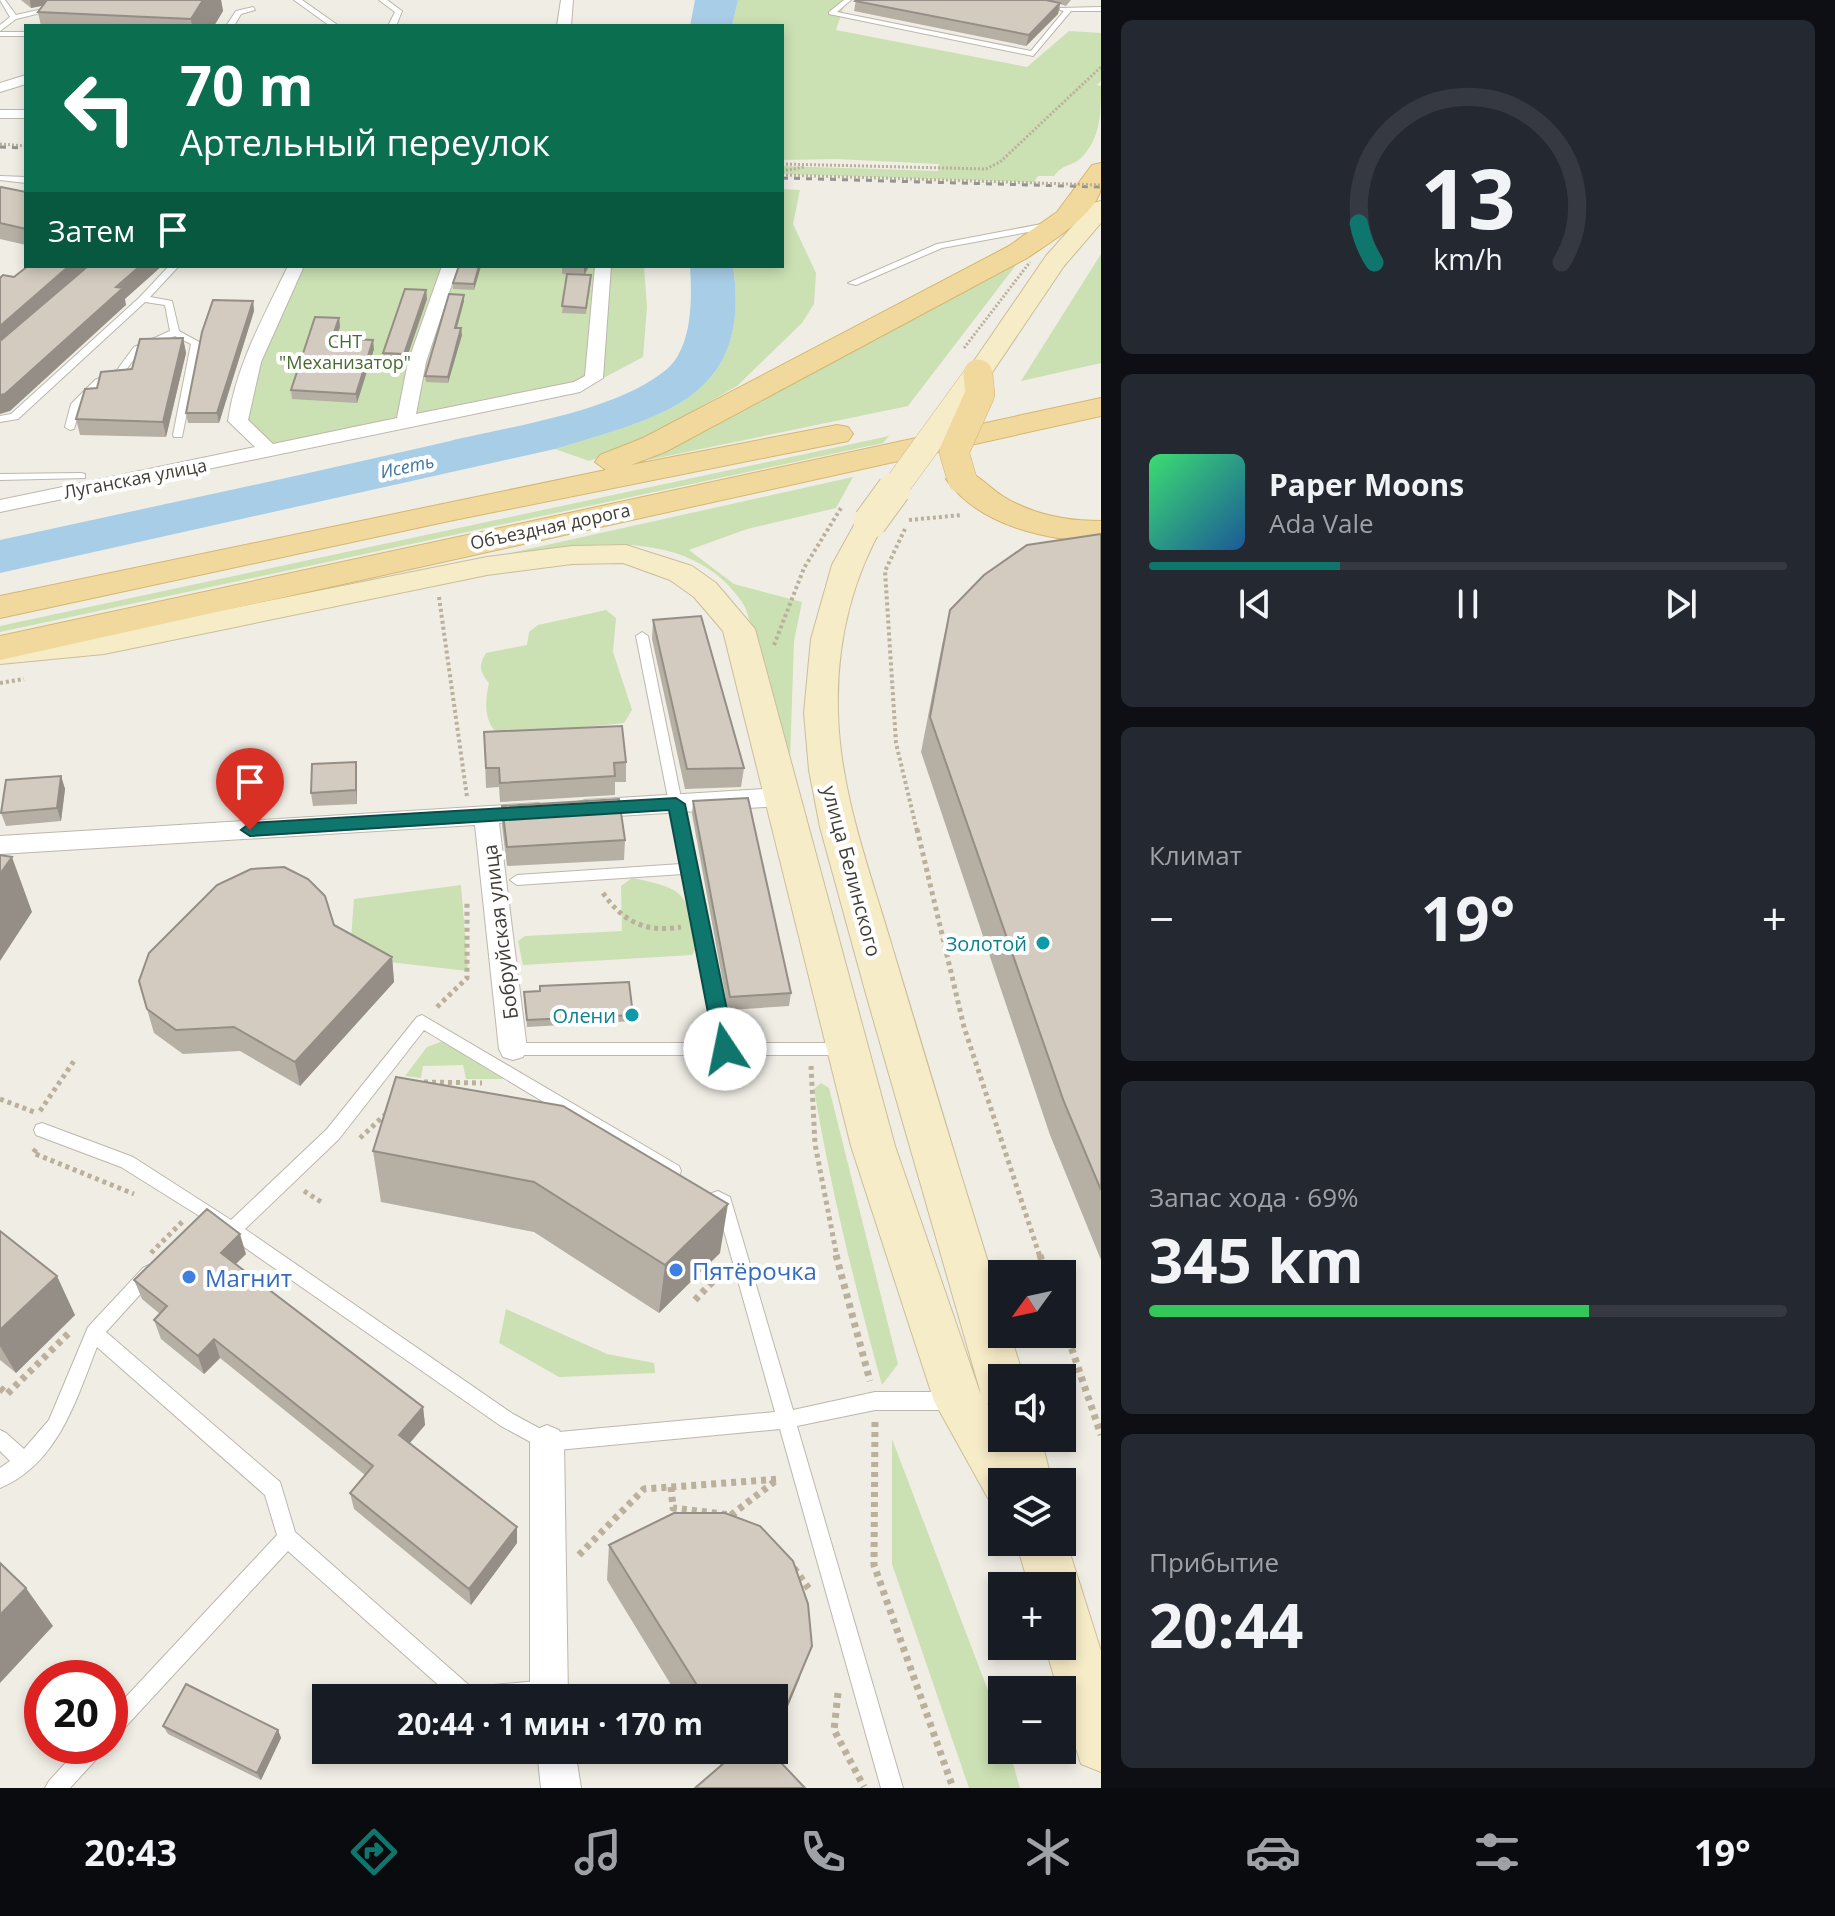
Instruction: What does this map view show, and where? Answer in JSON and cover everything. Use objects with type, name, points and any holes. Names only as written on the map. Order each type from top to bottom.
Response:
[{"type":"main road","points":[[449,511],[606,464],[654,445],[1018,252],[1095,198],[1101,170]]},
{"type":"main road","name":"улица Белинского","points":[[980,1393],[910,1081],[828,785],[821,714],[825,650],[855,544],[978,374],[1095,198]]},
{"type":"main road","points":[[978,374],[980,394],[954,452],[962,479],[985,499],[1015,515],[1068,529],[1101,531]]},
{"type":"main road","points":[[903,420],[1101,378]]},
{"type":"main road","name":"Объездная дорога","points":[[0,650],[1101,407]]},
{"type":"main road","points":[[1046,418],[1101,413]]},
{"type":"main road","name":"Объездная дорога","points":[[385,525],[858,430]]},
{"type":"main road","points":[[0,589],[279,533],[385,525]]},
{"type":"main road","points":[[0,607],[385,525]]},
{"type":"main road","points":[[0,650],[104,644],[487,566],[572,555],[626,554],[681,573],[705,590],[731,616],[739,629],[873,1146],[980,1393],[1003,1468]]},
{"type":"main road","points":[[1076,1658],[1101,1744]]},
{"type":"street","points":[[564,24],[567,0]]},
{"type":"street","points":[[0,88],[24,80]]},
{"type":"street","points":[[0,114],[24,114]]},
{"type":"street","points":[[270,451],[238,421],[239,408],[263,340],[295,268]]},
{"type":"street","points":[[406,422],[408,400],[429,323],[449,268]]},
{"type":"street","name":"Луганская улица","points":[[0,506],[580,386],[594,378],[603,268]]},
{"type":"street","points":[[0,845],[781,797]]},
{"type":"street","name":"Бобруйская улица","points":[[478,816],[513,1049]]},
{"type":"street","points":[[547,1442],[549,1684]]},
{"type":"street","points":[[558,1764],[561,1788]]},
{"type":"lane","points":[[1,0],[14,17]]},
{"type":"lane","points":[[0,32],[14,17],[91,0]]},
{"type":"lane","points":[[231,24],[238,12],[253,9],[241,0]]},
{"type":"lane","points":[[297,0],[332,24]]},
{"type":"lane","points":[[382,0],[399,11],[393,24]]},
{"type":"lane","points":[[848,0],[831,13],[1033,54],[1068,11]]},
{"type":"lane","points":[[1054,8],[1098,10]]},
{"type":"lane","points":[[1098,10],[1094,15],[1101,20]]},
{"type":"lane","points":[[220,16],[236,16]]},
{"type":"lane","points":[[0,32],[24,34]]},
{"type":"lane","points":[[0,178],[24,180]]},
{"type":"lane","points":[[853,283],[940,246],[1060,223]]},
{"type":"lane","points":[[0,419],[14,417],[143,299],[172,268]]},
{"type":"lane","points":[[143,299],[169,303],[175,332]]},
{"type":"lane","points":[[70,427],[76,404],[99,382],[120,372],[137,349],[175,332]]},
{"type":"lane","points":[[175,332],[196,343],[178,435]]},
{"type":"lane","points":[[0,477],[81,476]]},
{"type":"lane","points":[[642,636],[725,1049]]},
{"type":"lane","points":[[517,880],[689,869]]},
{"type":"lane","points":[[232,1230],[333,1134],[422,1021],[724,1202],[789,1419],[892,1788]]},
{"type":"lane","points":[[513,1049],[846,1049]]},
{"type":"lane","points":[[40,1122],[127,1162],[207,1212],[507,1420],[547,1442],[789,1419],[875,1401],[980,1393]]},
{"type":"lane","points":[[190,1229],[207,1212]]},
{"type":"lane","points":[[0,1479],[25,1462],[56,1426],[94,1333],[161,1260]]},
{"type":"lane","points":[[94,1333],[273,1489],[287,1538],[452,1684]]},
{"type":"lane","points":[[0,1439],[25,1462]]},
{"type":"lane","points":[[128,1710],[287,1538]]},
{"type":"lane","points":[[56,1788],[78,1764]]},
{"type":"path","points":[[974,181],[986,169],[1000,162],[1101,67]]},
{"type":"path","points":[[0,144],[24,146]]},
{"type":"path","points":[[784,164],[986,169]]},
{"type":"path","points":[[784,173],[818,165]]},
{"type":"path","points":[[784,173],[1038,183],[1095,198]]},
{"type":"path","points":[[773,649],[804,568],[843,506]]},
{"type":"path","points":[[972,515],[910,518],[885,571],[896,743],[964,1027],[1041,1260]]},
{"type":"path","points":[[438,592],[478,816]]},
{"type":"path","points":[[592,875],[607,900],[638,927],[651,931],[700,926]]},
{"type":"path","points":[[422,1021],[467,978],[466,943]]},
{"type":"path","points":[[416,1082],[527,1084]]},
{"type":"path","points":[[473,1096],[476,1085]]},
{"type":"path","points":[[0,1099],[40,1122]]},
{"type":"path","points":[[356,1141],[389,1112],[392,1102]]},
{"type":"path","points":[[389,1112],[404,1113]]},
{"type":"path","points":[[303,1191],[314,1181]]},
{"type":"path","points":[[695,1300],[739,1254]]},
{"type":"path","points":[[1071,1348],[1101,1435]]},
{"type":"path","points":[[578,1556],[644,1489],[779,1478]]},
{"type":"path","points":[[779,1478],[783,1492]]},
{"type":"path","points":[[731,1515],[779,1478]]},
{"type":"path","points":[[671,1487],[673,1508],[731,1515],[744,1523]]},
{"type":"path","points":[[788,1559],[812,1593],[804,1564]]},
{"type":"path","points":[[838,1685],[834,1730],[864,1788]]},
{"type":"green space","points":[[738,0],[846,0],[836,30],[1027,67],[1069,31],[1101,33],[1101,81],[1097,85],[1101,86],[1101,106],[1096,134],[1080,159],[1054,176],[1038,176],[1034,182],[784,174],[784,166],[938,171],[939,164],[784,160],[784,24],[732,24]]},
{"type":"green space","points":[[784,189],[800,190],[793,224],[816,273],[814,304],[802,323],[737,386],[632,446],[589,461],[555,449],[629,426],[662,413],[690,396],[713,375],[728,347],[735,311],[733,268],[784,268]]},
{"type":"green space","points":[[1101,254],[1101,363],[1021,381]]},
{"type":"green space","points":[[1016,265],[908,406],[648,460]]},
{"type":"green space","name":"СНТ \"Механизатор\"","points":[[291,268],[644,268],[647,307],[643,357],[581,390],[297,448],[262,445],[229,419]]},
{"type":"green space","points":[[889,436],[883,443],[0,632],[0,626]]},
{"type":"green space","points":[[853,477],[836,508],[747,529],[689,550],[734,584],[802,602],[794,641],[790,760],[746,611],[742,602],[717,575],[688,558],[655,548],[620,545],[583,546],[479,560]]},
{"type":"green space","points":[[606,610],[616,618],[613,652],[632,710],[624,723],[499,736],[490,724],[486,711],[489,683],[481,665],[486,653],[527,645],[529,632],[538,625]]},
{"type":"green space","points":[[632,878],[665,886],[682,898],[690,917],[695,950],[692,955],[523,965],[518,941],[525,936],[622,931],[621,886]]},
{"type":"green space","points":[[461,885],[468,971],[363,959],[350,952],[354,899]]},
{"type":"green space","points":[[446,1040],[513,1079],[466,1079],[463,1065],[423,1066],[421,1078],[405,1076],[427,1047]]},
{"type":"green space","points":[[821,1083],[829,1088],[898,1364],[882,1385],[828,1164],[814,1089]]},
{"type":"green space","points":[[506,1309],[607,1354],[654,1363],[655,1373],[559,1377],[499,1343]]},
{"type":"green space","points":[[892,1439],[988,1690],[988,1764],[1013,1764],[1020,1788],[969,1788],[892,1564]]},
{"type":"water","points":[[695,0],[738,0],[732,24],[690,24]]},
{"type":"water","name":"Исеть","points":[[690,268],[733,268],[735,311],[728,347],[713,375],[690,396],[662,413],[555,449],[0,573],[0,540],[533,423],[621,396],[646,384],[676,359],[686,335]]},
{"type":"building","points":[[47,0],[203,0],[191,19],[38,12]]},
{"type":"building","points":[[856,0],[1046,0],[1060,3],[1029,35]]},
{"type":"building","points":[[0,188],[24,192],[24,229],[0,223]]},
{"type":"building","points":[[25,268],[67,268],[0,326],[0,278],[3,275],[14,277]]},
{"type":"building","points":[[86,268],[138,268],[116,287],[123,288],[5,394],[0,395],[0,341]]},
{"type":"building","points":[[458,268],[478,268],[474,284],[453,283]]},
{"type":"building","points":[[567,274],[591,275],[586,308],[562,306]]},
{"type":"building","points":[[405,289],[426,290],[404,354],[383,353]]},
{"type":"building","points":[[449,294],[464,295],[455,328],[461,328],[448,377],[425,376]]},
{"type":"building","points":[[213,300],[253,301],[217,413],[186,413],[202,332]]},
{"type":"building","points":[[315,317],[339,318],[332,338],[373,340],[356,394],[291,390]]},
{"type":"building","points":[[183,338],[163,422],[76,419],[85,389],[97,388],[101,372],[132,369],[140,339]]},
{"type":"building","name":"Золотой","points":[[1101,534],[1101,1190],[1064,1102],[930,717],[950,610],[984,575],[1027,545]]},
{"type":"building","points":[[701,616],[744,768],[687,769],[653,620]]},
{"type":"building","points":[[622,726],[626,762],[614,763],[615,776],[500,783],[499,768],[486,768],[484,732]]},
{"type":"building","points":[[356,762],[356,790],[311,793],[312,764]]},
{"type":"building","points":[[61,776],[57,808],[1,813],[6,780]]},
{"type":"building","points":[[748,798],[791,993],[730,997],[693,801]]},
{"type":"building","points":[[619,799],[625,840],[507,847],[502,806]]},
{"type":"building","points":[[0,855],[12,857],[0,874]]},
{"type":"building","points":[[284,867],[308,879],[325,896],[334,925],[392,957],[295,1062],[234,1027],[176,1030],[147,1009],[139,981],[149,953],[217,885],[251,869]]},
{"type":"building","points":[[629,982],[633,1015],[527,1020],[524,992],[540,991],[540,986]]},
{"type":"building","points":[[396,1077],[563,1106],[728,1204],[665,1265],[534,1182],[373,1151]]},
{"type":"building","points":[[207,1209],[240,1234],[221,1253],[423,1407],[399,1435],[517,1527],[469,1589],[350,1493],[373,1466],[214,1339],[198,1356],[154,1320],[167,1306],[134,1280]]},
{"type":"building","points":[[0,1231],[57,1276],[0,1330]]},
{"type":"building","points":[[674,1513],[725,1513],[760,1526],[793,1561],[808,1604],[812,1646],[788,1703],[788,1684],[696,1684],[609,1545]]},
{"type":"building","points":[[0,1563],[26,1588],[0,1615]]},
{"type":"building","points":[[186,1684],[278,1730],[257,1773],[163,1726]]},
{"type":"building","points":[[723,1764],[782,1764],[805,1788],[695,1788]]},
{"type":"railway","points":[[0,147],[24,148]]},
{"type":"railway","points":[[784,178],[1101,187]]},
{"type":"place","name":"Золотой","points":[[1043,943]]},
{"type":"place","name":"Олени","points":[[632,1015]]},
{"type":"place","name":"Пятёрочка","points":[[676,1270]]},
{"type":"place","name":"Магнит","points":[[189,1277]]},
{"type":"route","points":[[250,830],[676,804],[725,1049]]}]
